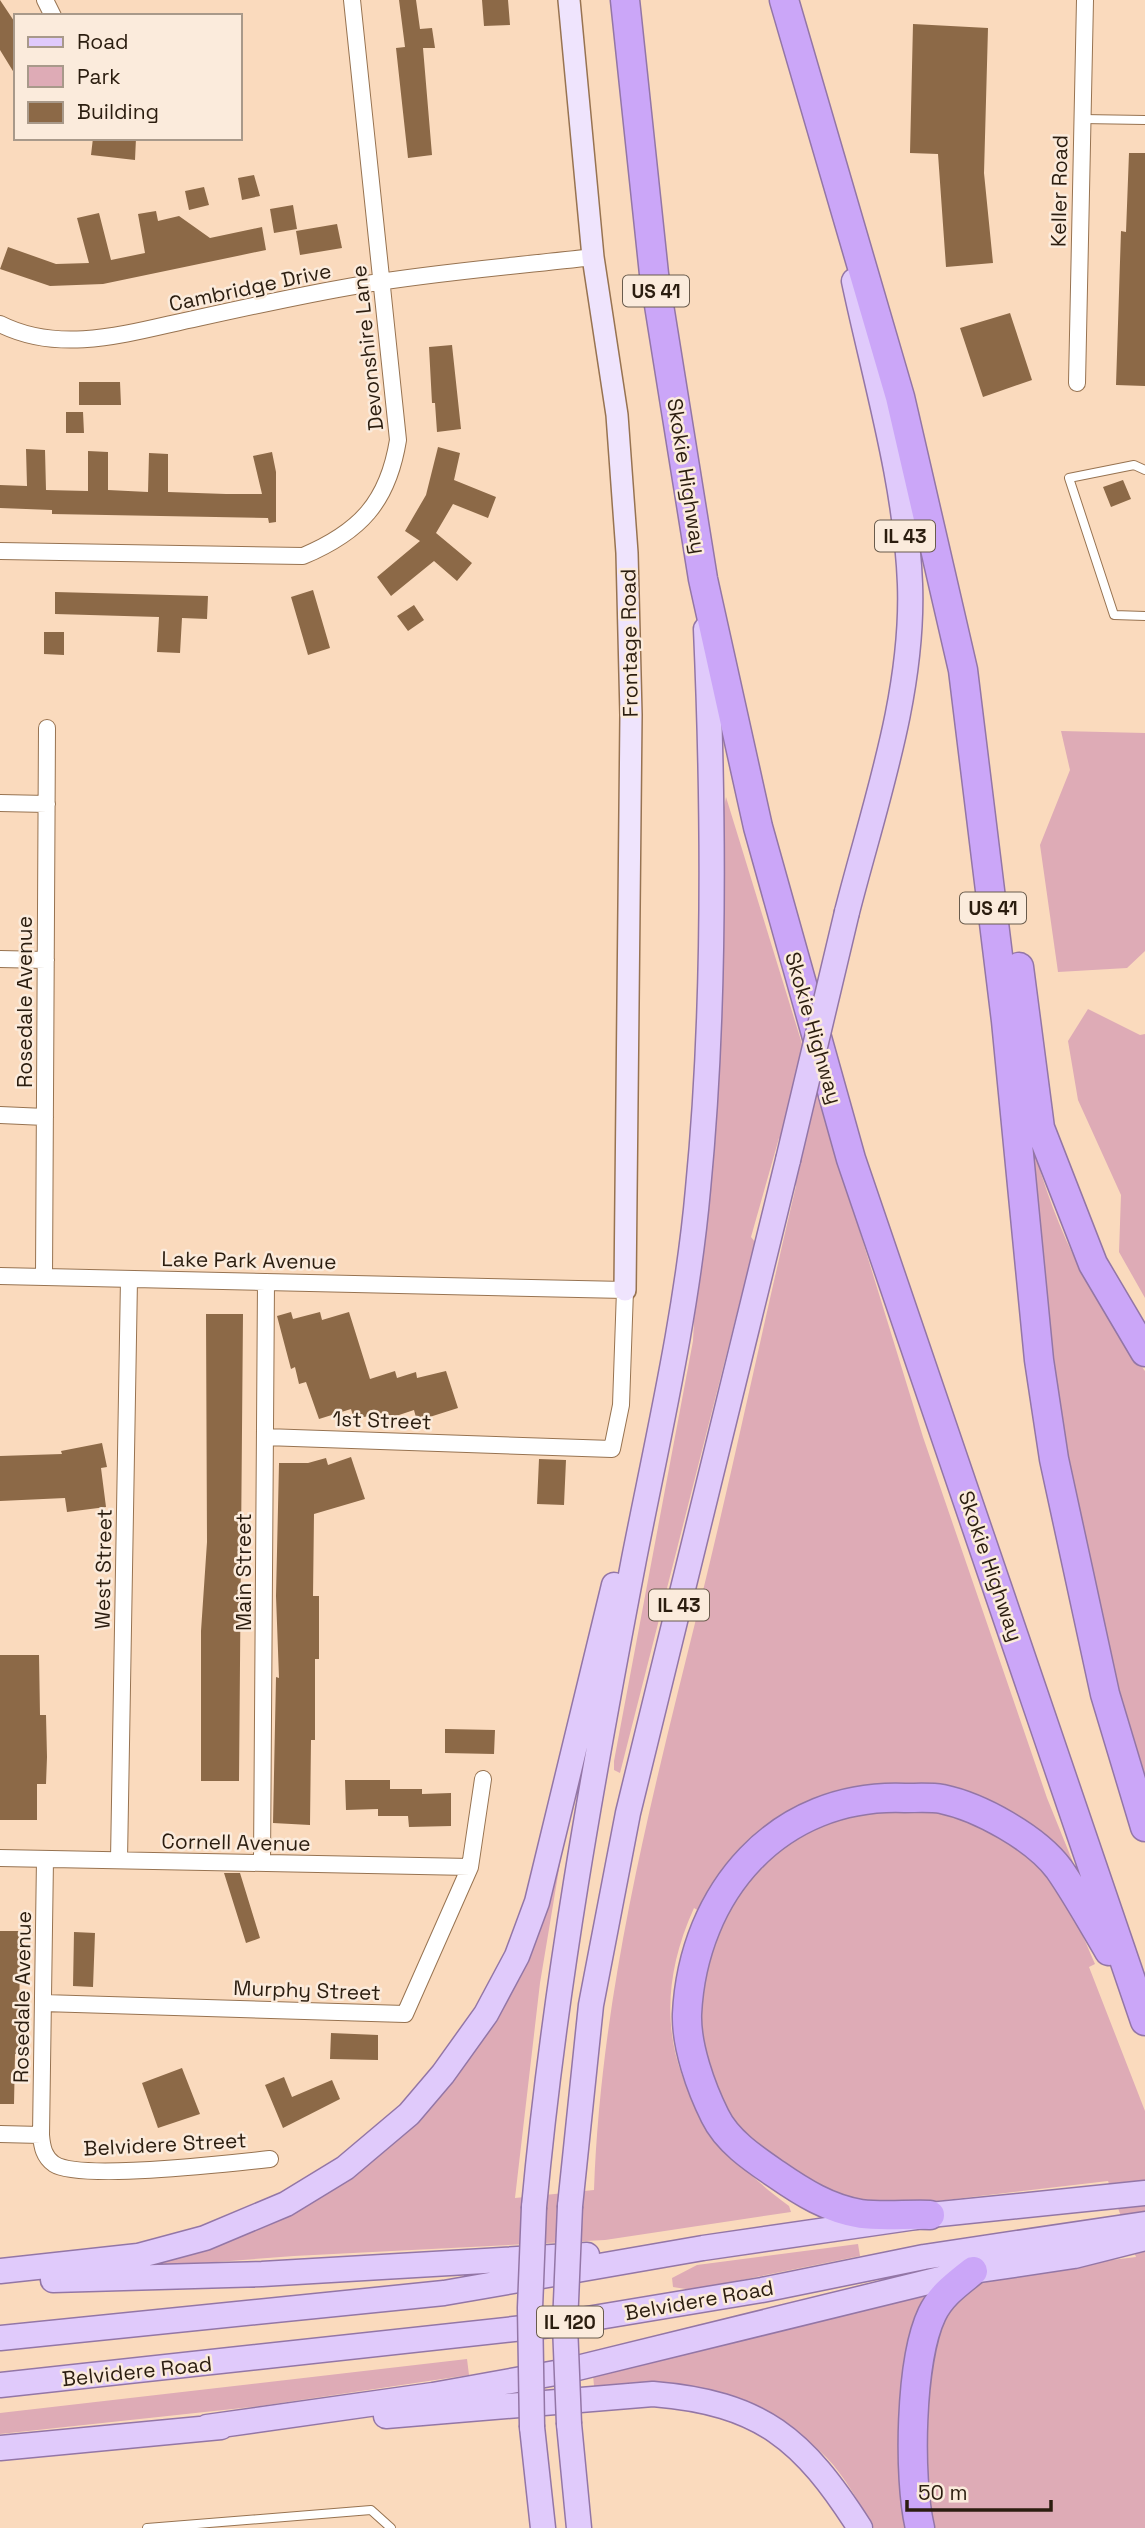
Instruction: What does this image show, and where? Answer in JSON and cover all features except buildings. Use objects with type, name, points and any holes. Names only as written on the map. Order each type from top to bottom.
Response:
[{"type":"highway","name":"Skokie Highway","points":[[625,0],[654,274],[703,579],[758,827],[851,1159],[1142,2014]]},
{"type":"highway","name":"US 41","points":[[783,0],[900,397],[963,670],[1005,1008],[1039,1360],[1054,1459],[1105,1694],[1145,1827]]},
{"type":"highway","points":[[963,670],[999,819],[1040,1128],[1093,1264],[1145,1352]]},
{"type":"highway","points":[[930,2215],[861,2214],[810,2198],[747,2154],[716,2118],[694,2058],[687,2016],[698,1944],[717,1902],[741,1866],[776,1834],[828,1808],[873,1797],[942,1800],[1009,1826],[1057,1867],[1142,2014]]},
{"type":"highway","points":[[920,2528],[914,2494],[918,2360],[933,2311],[944,2295],[973,2271]]},
{"type":"main road","name":"IL 43","points":[[579,2528],[569,2424],[565,2325],[570,2206],[591,2004],[622,1839],[896,717],[906,660],[910,585],[902,507],[829,162]]},
{"type":"main road","name":"IL 43","points":[[543,2528],[533,2427],[530,2308],[534,2207],[546,2072],[579,1849],[687,1271],[699,1188],[709,981],[712,764],[703,579]]},
{"type":"main road","points":[[0,2272],[138,2256],[205,2238],[286,2204],[348,2166],[409,2114],[443,2074],[499,1991],[517,1956],[537,1902],[616,1576],[644,1506]]},
{"type":"main road","name":"IL 120","points":[[0,2338],[444,2293],[703,2248],[930,2215],[1138,2194]]},
{"type":"main road","points":[[207,2427],[433,2395],[561,2372],[973,2271],[1074,2256],[1142,2231]]},
{"type":"main road","name":"Belvidere Road","points":[[0,2385],[551,2325],[762,2290],[924,2257],[1142,2231]]},
{"type":"main road","points":[[0,2281],[262,2274],[703,2248]]},
{"type":"main road","points":[[0,2448],[207,2427],[482,2410],[653,2394],[691,2397],[735,2410],[791,2440],[825,2474],[860,2528]]},
{"type":"street","name":"Devonshire Lane","points":[[0,551],[303,556],[346,534],[363,520],[376,502],[393,472],[398,440],[352,0]]},
{"type":"street","name":"Frontage Road","points":[[569,0],[593,257],[617,415],[627,580],[631,715],[625,1290]]},
{"type":"street","name":"Keller Road","points":[[1077,383],[1086,0]]},
{"type":"street","name":"Cambridge Drive","points":[[0,324],[37,335],[99,339],[381,282],[593,257]]},
{"type":"street","name":"Rosedale Avenue","points":[[44,1277],[47,728]]},
{"type":"street","points":[[0,803],[47,804]]},
{"type":"street","points":[[0,959],[46,960]]},
{"type":"street","points":[[0,1115],[45,1117]]},
{"type":"street","name":"Lake Park Avenue","points":[[0,1276],[625,1290]]},
{"type":"street","name":"West Street","points":[[119,1860],[129,1279]]},
{"type":"street","name":"Main Street","points":[[262,1863],[266,1282]]},
{"type":"street","name":"1st Street","points":[[265,1437],[612,1449],[621,1405],[625,1290]]},
{"type":"street","name":"Murphy Street","points":[[43,2003],[405,2014],[470,1867],[484,1779]]},
{"type":"street","name":"Cornell Avenue","points":[[0,1858],[470,1867]]},
{"type":"street","name":"Rosedale Avenue","points":[[41,2136],[45,1859]]},
{"type":"street","points":[[0,2134],[41,2136]]},
{"type":"street","name":"Belvidere Street","points":[[41,2136],[43,2152],[54,2164],[72,2170],[172,2169],[270,2160]]},
{"type":"lane","points":[[1082,119],[1145,120]]},
{"type":"lane","points":[[1145,470],[1134,465],[1069,478],[1114,615],[1145,616]]},
{"type":"lane","points":[[147,2528],[371,2510],[391,2528]]},
{"type":"green space","points":[[1061,731],[1145,733],[1145,951],[1127,968],[1058,972],[1040,845],[1070,770]]},
{"type":"green space","points":[[726,797],[923,1437],[1047,1798],[1100,1929],[1072,1877],[903,1784],[862,1788],[810,1803],[776,1818],[737,1853],[716,1878],[699,1911],[694,1908],[678,1953],[671,1996],[672,2037],[682,2075],[699,2111],[723,2145],[753,2177],[789,2206],[791,2212],[605,2240],[294,2256],[150,2267],[150,2262],[233,2238],[448,2081],[566,1827],[540,1983],[515,2198],[594,2190],[607,2041],[632,1894],[796,1186],[779,1138],[751,1237],[755,1242],[620,1773],[614,1770],[614,1761],[693,1341],[720,828]]},
{"type":"green space","points":[[1088,1009],[1140,1035],[1145,1034],[1145,1298],[1119,1252],[1121,1195],[1078,1100],[1068,1041]]},
{"type":"green space","points":[[1025,1103],[1032,1141],[1063,1233],[1091,1290],[1145,1371],[1145,1789],[1126,1732],[1058,1413]]},
{"type":"green space","points":[[941,1809],[972,1822],[1020,1850],[1054,1885],[1068,1907],[1095,1964],[1089,1967],[1145,2111],[1145,2528],[931,2528],[924,2476],[928,2358],[940,2318],[977,2283],[1049,2268],[1136,2257],[1108,2181],[895,2206],[850,2199],[805,2184],[734,2125],[702,2055],[698,1969],[745,1871],[832,1814]]},
{"type":"green space","points":[[858,2244],[860,2256],[692,2290],[673,2287],[672,2278],[697,2265]]},
{"type":"green space","points":[[935,2288],[907,2528],[874,2528],[846,2482],[826,2457],[774,2416],[747,2403],[719,2393],[690,2388],[628,2384],[594,2386],[593,2375]]},
{"type":"green space","points":[[467,2359],[469,2375],[260,2406],[0,2434],[0,2413]]}]
